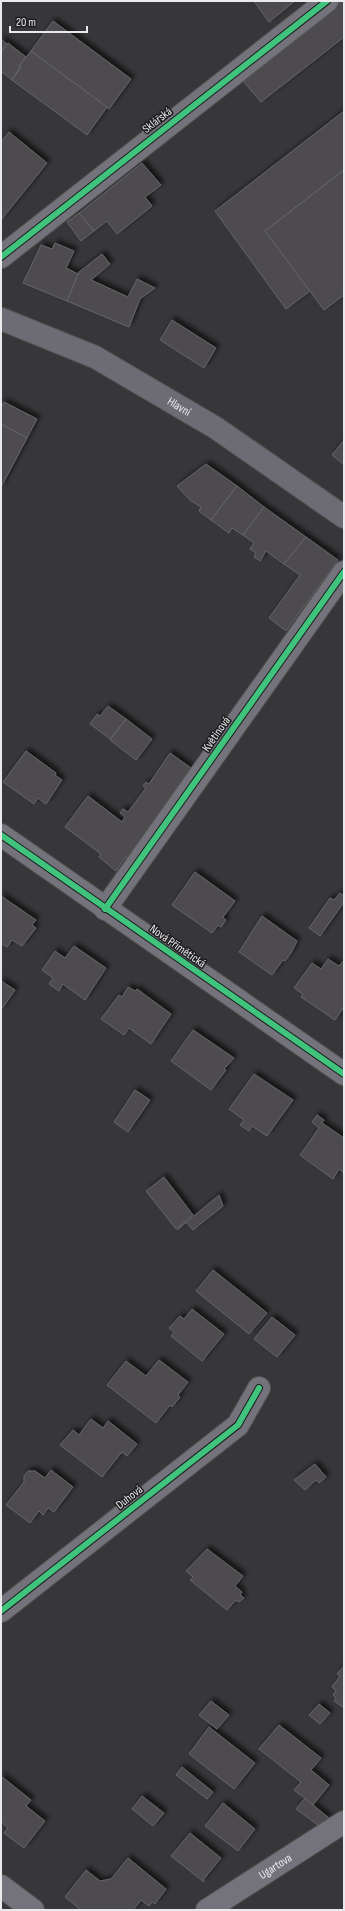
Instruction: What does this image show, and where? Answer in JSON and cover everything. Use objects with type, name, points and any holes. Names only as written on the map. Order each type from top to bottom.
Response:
[{"type":"main road","name":"Hlavní","points":[[1,319],[95,357],[216,428],[344,517]]},
{"type":"street","name":"Sklářská","points":[[1,256],[327,1]]},
{"type":"street","name":"Květinová","points":[[105,909],[344,572]]},
{"type":"street","name":"Nová Přímětická","points":[[1,835],[105,909],[344,1074]]},
{"type":"street","name":"Duhová","points":[[1,1611],[238,1425],[259,1388]]},
{"type":"street","name":"Ugartova","points":[[207,1910],[344,1822]]},
{"type":"street","points":[[1,1886],[33,1910]]},
{"type":"building","points":[[254,1],[295,1],[269,22]]},
{"type":"building","points":[[341,1],[344,1],[344,37],[261,102],[242,80]]},
{"type":"building","points":[[53,21],[131,79],[109,109],[31,51]]},
{"type":"building","points":[[1,39],[7,44],[1,52]]},
{"type":"building","points":[[8,43],[26,57],[12,80],[1,71],[1,52]]},
{"type":"building","points":[[31,51],[107,107],[87,135],[12,80],[21,67],[19,66]]},
{"type":"building","points":[[344,111],[344,170],[265,231],[310,291],[286,309],[215,211]]},
{"type":"building","points":[[9,132],[47,163],[1,220],[1,142]]},
{"type":"building","points":[[142,163],[161,185],[145,197],[152,206],[117,234],[107,221],[94,231],[79,213]]},
{"type":"building","points":[[344,170],[344,295],[324,310],[265,231]]},
{"type":"building","points":[[79,213],[94,231],[81,241],[67,222]]},
{"type":"building","points":[[55,243],[74,251],[66,268],[78,274],[67,301],[23,283],[41,245],[52,249]]},
{"type":"building","points":[[102,254],[110,264],[91,280],[128,297],[137,279],[155,288],[140,299],[129,327],[67,301],[79,272]]},
{"type":"building","points":[[172,320],[216,348],[204,368],[160,340]]},
{"type":"building","points":[[4,402],[37,419],[27,438],[1,424],[1,407]]},
{"type":"building","points":[[1,424],[27,438],[1,487]]},
{"type":"building","points":[[344,440],[344,462],[343,464],[332,455]]},
{"type":"building","points":[[206,464],[237,486],[211,520],[199,511],[201,507],[190,500],[177,486]]},
{"type":"building","points":[[237,486],[264,507],[243,535],[232,528],[229,533],[211,520]]},
{"type":"building","points":[[264,507],[306,537],[284,564],[266,551],[260,561],[254,557],[256,553],[250,549],[254,543],[243,535]]},
{"type":"building","points":[[306,537],[338,560],[286,631],[269,618],[300,575],[284,564]]},
{"type":"building","points":[[108,706],[126,719],[110,739],[90,724],[97,714],[100,716]]},
{"type":"building","points":[[126,719],[152,739],[136,760],[110,740]]},
{"type":"building","points":[[26,751],[56,773],[55,775],[62,780],[46,804],[38,798],[34,804],[3,782]]},
{"type":"building","points":[[170,753],[191,768],[127,859],[126,857],[116,871],[99,857],[101,854],[65,827],[88,796],[122,822],[125,817],[120,813],[123,809],[128,812],[146,788],[143,786],[146,782],[149,784]]},
{"type":"building","points":[[195,872],[235,901],[223,917],[226,920],[221,927],[218,925],[212,933],[172,905]]},
{"type":"building","points":[[340,893],[344,896],[344,902],[320,936],[309,928],[330,898],[334,900]]},
{"type":"building","points":[[1,896],[36,920],[32,925],[36,928],[22,946],[12,940],[7,947],[1,943]]},
{"type":"building","points":[[262,916],[297,941],[291,953],[285,961],[283,960],[272,975],[239,952]]},
{"type":"building","points":[[74,946],[106,968],[85,1000],[63,984],[59,991],[49,984],[53,978],[42,970],[55,951],[65,958]]},
{"type":"building","points":[[328,959],[339,966],[344,960],[344,1007],[335,1020],[301,997],[303,994],[294,988],[312,963],[321,969]]},
{"type":"building","points":[[1,981],[15,990],[1,1010]]},
{"type":"building","points":[[128,987],[135,991],[137,989],[171,1014],[151,1044],[129,1028],[124,1035],[101,1019],[119,995],[122,997]]},
{"type":"building","points":[[193,1030],[234,1058],[224,1069],[226,1070],[211,1090],[171,1061]]},
{"type":"building","points":[[254,1074],[293,1100],[267,1136],[252,1126],[249,1131],[240,1125],[244,1120],[229,1109]]},
{"type":"building","points":[[135,1090],[150,1100],[128,1132],[114,1122]]},
{"type":"building","points":[[317,1115],[324,1120],[322,1123],[344,1138],[344,1173],[339,1169],[333,1179],[300,1155],[319,1128],[312,1122]]},
{"type":"building","points":[[164,1177],[193,1215],[176,1229],[146,1191]]},
{"type":"building","points":[[219,1195],[223,1206],[193,1230],[186,1222]]},
{"type":"building","points":[[213,1270],[267,1313],[249,1334],[196,1291]]},
{"type":"building","points":[[192,1309],[224,1334],[202,1361],[171,1336],[174,1332],[169,1328],[180,1316],[184,1319]]},
{"type":"building","points":[[272,1317],[295,1335],[277,1357],[254,1339]]},
{"type":"building","points":[[159,1360],[188,1382],[178,1395],[180,1397],[172,1407],[170,1405],[156,1423],[107,1385],[126,1361],[146,1376]]},
{"type":"building","points":[[91,1419],[103,1428],[108,1421],[137,1444],[127,1456],[122,1452],[102,1477],[60,1445],[73,1430],[79,1435]]},
{"type":"building","points":[[315,1464],[326,1477],[319,1483],[316,1480],[305,1490],[294,1480]]},
{"type":"building","points":[[51,1470],[73,1487],[54,1512],[48,1508],[43,1515],[39,1511],[30,1523],[6,1505],[24,1482],[24,1476],[28,1471],[35,1471],[45,1478]]},
{"type":"building","points":[[207,1549],[243,1576],[235,1586],[242,1592],[240,1595],[244,1598],[239,1602],[236,1600],[227,1610],[190,1580],[193,1577],[186,1571]]},
{"type":"building","points":[[344,1666],[344,1708],[334,1701],[336,1698],[333,1695],[336,1691],[332,1687],[340,1676],[337,1674]]},
{"type":"building","points":[[211,1701],[229,1715],[217,1729],[199,1715]]},
{"type":"building","points":[[319,1704],[330,1713],[320,1724],[309,1715]]},
{"type":"building","points":[[279,1725],[321,1758],[311,1770],[329,1785],[313,1805],[294,1790],[301,1782],[259,1749]]},
{"type":"building","points":[[209,1727],[255,1763],[234,1789],[189,1754]]},
{"type":"building","points":[[182,1767],[213,1792],[207,1799],[176,1775]]},
{"type":"building","points":[[1,1776],[31,1800],[26,1806],[45,1821],[24,1848],[4,1833],[8,1828],[1,1822]]},
{"type":"building","points":[[142,1796],[164,1813],[153,1826],[132,1809]]},
{"type":"building","points":[[305,1798],[329,1818],[318,1825],[296,1809]]},
{"type":"building","points":[[223,1803],[255,1829],[238,1851],[205,1826]]},
{"type":"building","points":[[190,1833],[221,1858],[203,1880],[204,1882],[171,1856]]},
{"type":"building","points":[[128,1858],[166,1889],[155,1904],[152,1902],[149,1906],[141,1900],[133,1910],[81,1910],[65,1897],[86,1870],[100,1881],[111,1879]]},
{"type":"cycle path","points":[[1,257],[327,1]]},
{"type":"cycle path","points":[[105,909],[344,572]]},
{"type":"cycle path","points":[[1,835],[344,1074]]},
{"type":"cycle path","points":[[1,1611],[238,1425],[259,1388]]}]
